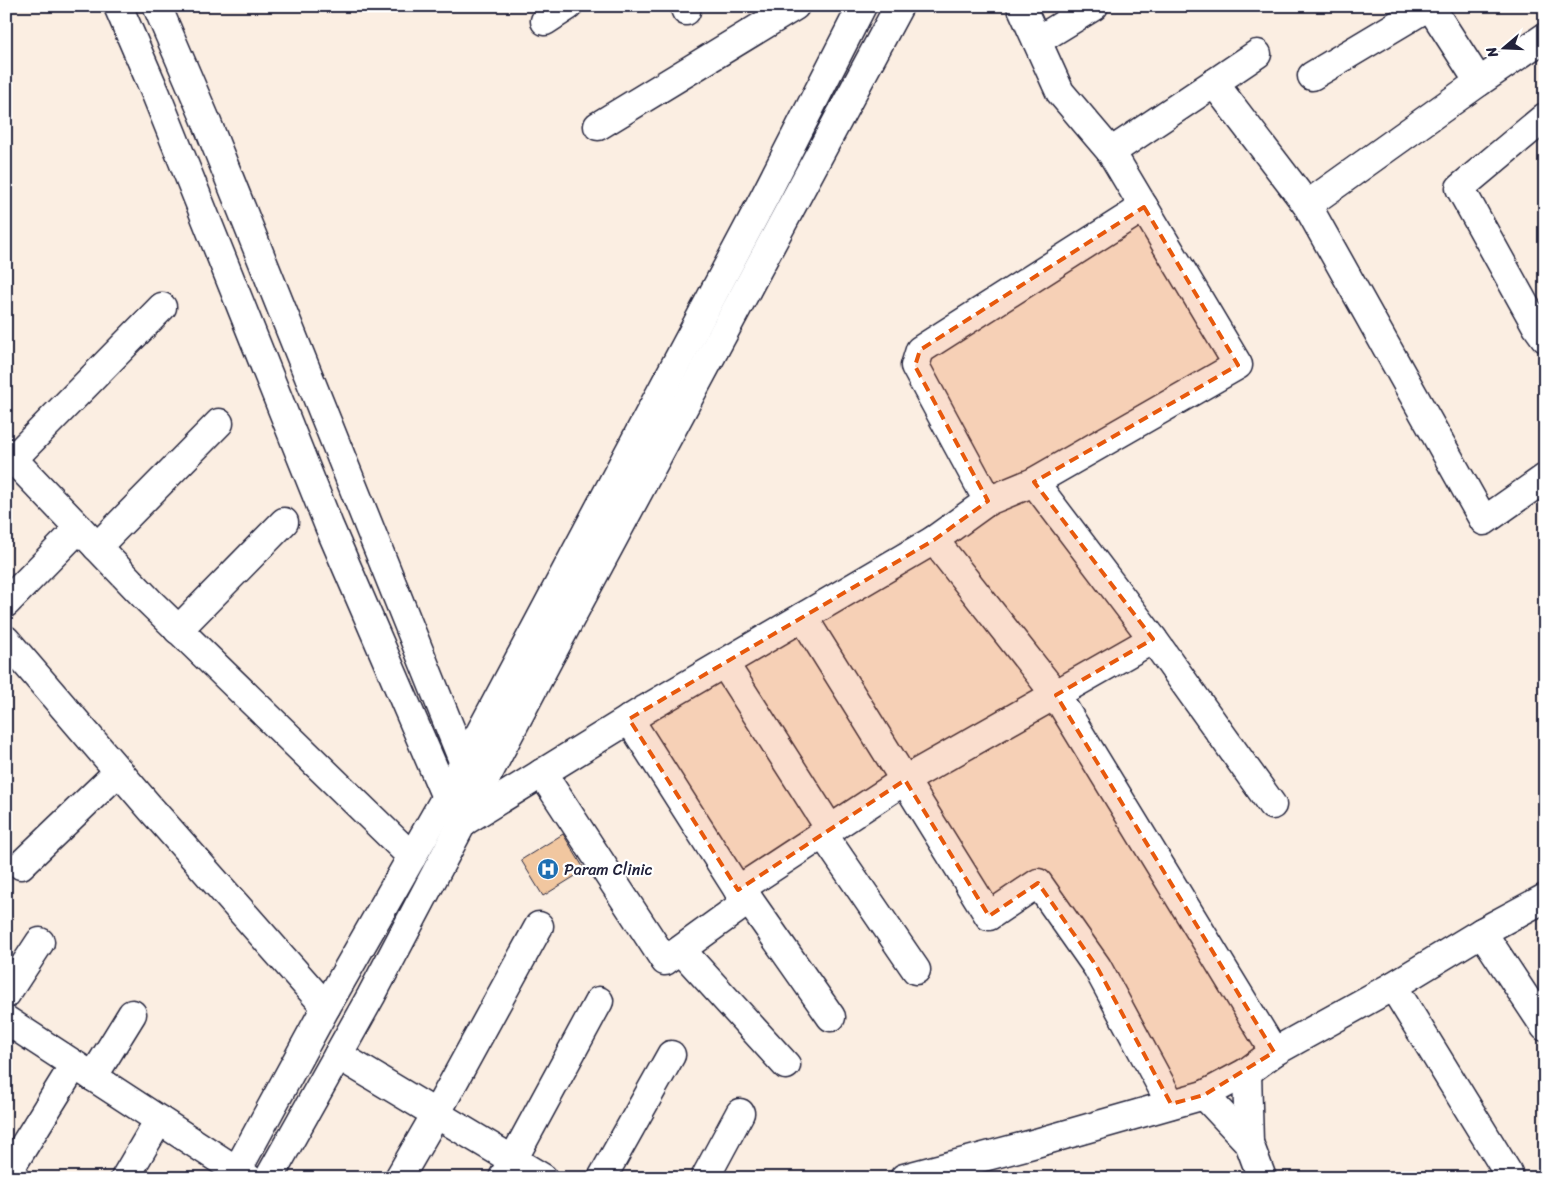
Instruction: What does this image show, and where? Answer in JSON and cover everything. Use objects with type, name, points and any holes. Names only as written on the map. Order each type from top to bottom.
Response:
[{"type":"street","points":[[118,6],[156,94],[329,526],[446,797],[463,822]]},
{"type":"street","points":[[156,6],[205,118],[464,763],[479,791]]},
{"type":"street","points":[[545,21],[568,6]]},
{"type":"street","points":[[598,126],[795,6]]},
{"type":"street","points":[[6,1020],[240,1175],[326,1007],[446,797],[760,205],[862,6]]},
{"type":"street","points":[[269,1178],[371,996],[547,662],[899,6]]},
{"type":"street","points":[[463,822],[629,719],[934,540],[988,501],[1034,482],[1238,365],[1111,152],[1060,92],[1021,6]]},
{"type":"street","points":[[1037,41],[1094,6]]},
{"type":"street","points":[[1312,76],[1430,6],[1479,82]]},
{"type":"street","points":[[1307,205],[1545,37]]},
{"type":"street","points":[[1111,152],[1257,54]]},
{"type":"street","points":[[1214,83],[1307,205],[1484,521],[1545,478]]},
{"type":"street","points":[[1543,123],[1460,188],[1536,326],[1545,338]]},
{"type":"street","points":[[988,501],[915,366],[920,350],[1144,206]]},
{"type":"street","points":[[162,308],[10,456],[178,630],[412,857]]},
{"type":"street","points":[[6,603],[88,538],[219,423]]},
{"type":"street","points":[[1034,482],[1153,638],[1272,805]]},
{"type":"street","points":[[178,630],[284,522]]},
{"type":"street","points":[[934,540],[1056,695],[1274,1052]]},
{"type":"street","points":[[803,616],[989,916],[1038,883],[1096,966],[1171,1104]]},
{"type":"street","points":[[542,773],[665,961],[743,895],[827,831],[905,780],[1153,638]]},
{"type":"street","points":[[6,640],[326,1007]]},
{"type":"street","points":[[724,663],[827,831],[916,970]]},
{"type":"street","points":[[629,719],[743,895],[831,1017]]},
{"type":"street","points":[[21,865],[119,771]]},
{"type":"street","points":[[904,1178],[954,1171],[1204,1095],[1247,1072],[1274,1052],[1393,986],[1482,932],[1545,898]]},
{"type":"street","points":[[399,1178],[539,926]]},
{"type":"street","points":[[1482,932],[1545,1027]]},
{"type":"street","points":[[6,994],[40,942]]},
{"type":"street","points":[[680,950],[786,1065]]},
{"type":"street","points":[[1393,986],[1508,1173]]},
{"type":"street","points":[[508,1169],[599,1000]]},
{"type":"street","points":[[6,1175],[83,1071],[132,1014]]},
{"type":"street","points":[[338,1055],[436,1114],[508,1169],[543,1178]]},
{"type":"street","points":[[602,1178],[671,1055]]},
{"type":"street","points":[[1247,1072],[1249,1143],[1262,1178]]},
{"type":"street","points":[[1204,1095],[1249,1143]]},
{"type":"street","points":[[704,1178],[740,1113]]},
{"type":"street","points":[[124,1178],[159,1120]]},
{"type":"highlighted area","points":[[1144,207],[1238,365],[1034,482],[1153,639],[1056,695],[1274,1052],[1204,1095],[1171,1104],[1097,967],[1038,883],[989,916],[905,780],[738,890],[629,719],[934,540],[988,501],[915,366],[920,350]]},
{"type":"building","points":[[563,834],[585,870],[543,896],[521,860]]},
{"type":"building","points":[[146,1168],[161,1178],[140,1178]]},
{"type":"place","name":"Param Clinic","points":[[548,869]]}]
